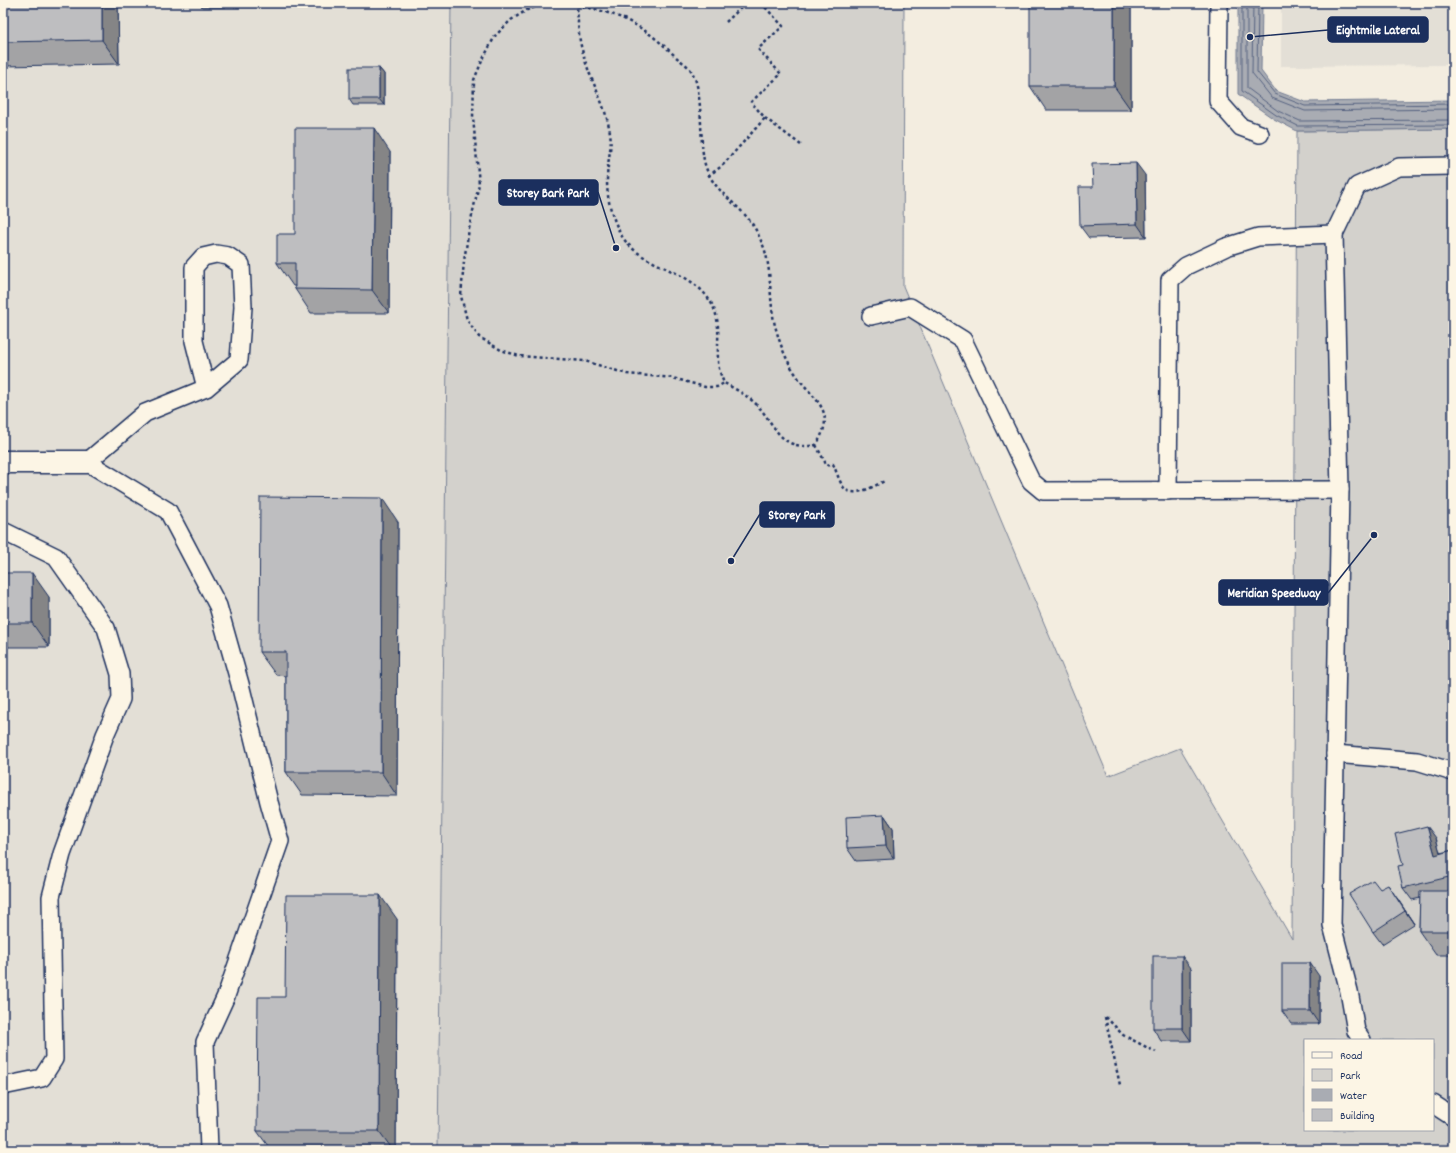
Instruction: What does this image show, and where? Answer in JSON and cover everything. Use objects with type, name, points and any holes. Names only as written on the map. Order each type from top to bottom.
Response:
[{"type":"street","points":[[3,462],[87,462]]},
{"type":"lane","points":[[1220,3],[1218,101],[1241,127],[1260,134]]},
{"type":"lane","points":[[1361,1039],[1356,1031],[1349,991],[1332,925],[1340,490],[1334,234],[1357,186],[1399,167],[1453,166]]},
{"type":"lane","points":[[1168,491],[1170,280],[1186,266],[1226,247],[1258,237],[1334,234]]},
{"type":"lane","points":[[206,388],[194,341],[194,267],[203,257],[216,254],[228,256],[241,265],[243,307],[239,360],[206,388],[145,413],[87,462],[168,511],[218,606],[280,842],[226,996],[206,1042],[209,1150]]},
{"type":"lane","points":[[871,316],[910,307],[963,340],[1031,481],[1043,491],[1340,490]]},
{"type":"lane","points":[[3,531],[56,557],[106,628],[120,674],[121,699],[105,735],[65,846],[51,897],[54,1059],[42,1078],[3,1086]]},
{"type":"lane","points":[[1336,754],[1417,761],[1453,772]]},
{"type":"lane","points":[[1434,1105],[1453,1117]]},
{"type":"path","points":[[724,383],[717,387],[705,387],[673,378],[627,374],[585,361],[519,356],[501,350],[479,337],[467,320],[462,296],[464,261],[469,229],[479,184],[472,100],[474,80],[482,61],[496,36],[511,20],[527,10],[544,4],[558,3],[578,5],[614,14],[644,28],[690,68],[696,79],[698,89],[701,138],[708,176],[750,222],[763,244],[775,328],[794,372],[817,398],[823,410],[825,423],[821,436],[816,445]]},
{"type":"path","points":[[726,22],[746,3]]},
{"type":"path","points":[[761,3],[783,26],[758,49],[781,74],[751,102],[766,118],[801,145]]},
{"type":"path","points":[[578,5],[582,53],[605,106],[610,134],[606,191],[610,212],[621,234],[637,252],[656,264],[690,279],[702,290],[711,302],[716,315],[720,336],[718,359],[724,383],[754,402],[781,438],[794,445],[805,447],[816,445]]},
{"type":"path","points":[[708,176],[722,166],[766,118]]},
{"type":"path","points":[[816,445],[827,466],[833,464],[842,486],[848,490],[855,493],[861,492],[885,481]]},
{"type":"path","points":[[1120,1085],[1105,1017],[1123,1035],[1156,1052]]},
{"type":"shaded area","points":[[3,3],[451,3],[438,1150],[3,1150]]},
{"type":"shaded area","points":[[1281,3],[1453,3],[1453,65],[1281,66]]},
{"type":"green space","points":[[451,3],[904,3],[903,286],[1108,776],[1180,748],[1292,939],[1297,131],[1453,129],[1453,1150],[438,1150]]},
{"type":"water","points":[[1238,3],[1262,3],[1261,71],[1276,91],[1305,102],[1453,100],[1453,129],[1297,131],[1274,119],[1238,94]]},
{"type":"building","points":[[3,3],[102,3],[102,40],[3,42]]},
{"type":"building","points":[[1030,3],[1114,3],[1114,86],[1030,86]]},
{"type":"building","points":[[349,68],[379,68],[379,99],[349,99]]},
{"type":"building","points":[[295,128],[374,128],[372,290],[295,289],[295,263],[277,263],[277,234],[295,234]]},
{"type":"building","points":[[1136,163],[1137,224],[1080,226],[1079,187],[1093,187],[1092,164]]},
{"type":"building","points":[[260,497],[382,498],[381,772],[286,772],[286,652],[259,652]]},
{"type":"building","points":[[3,573],[32,573],[32,623],[3,623]]},
{"type":"building","points":[[884,815],[886,846],[847,848],[846,817]]},
{"type":"building","points":[[1427,826],[1435,855],[1453,850],[1453,876],[1403,888],[1398,866],[1403,865],[1395,834]]},
{"type":"building","points":[[1373,880],[1380,889],[1388,885],[1405,911],[1373,932],[1349,894]]},
{"type":"building","points":[[1420,891],[1453,891],[1453,931],[1419,931]]},
{"type":"building","points":[[286,895],[380,895],[379,1131],[257,1131],[258,997],[285,997]]},
{"type":"building","points":[[1153,956],[1182,956],[1182,1028],[1153,1028]]},
{"type":"building","points":[[1282,963],[1310,963],[1310,1011],[1282,1011]]},
{"type":"place","name":"Eightmile Lateral","points":[[1250,37]]},
{"type":"place","name":"Storey Bark Park","points":[[616,248]]},
{"type":"place","name":"Meridian Speedway","points":[[1374,535]]},
{"type":"place","name":"Storey Park","points":[[731,561]]}]
